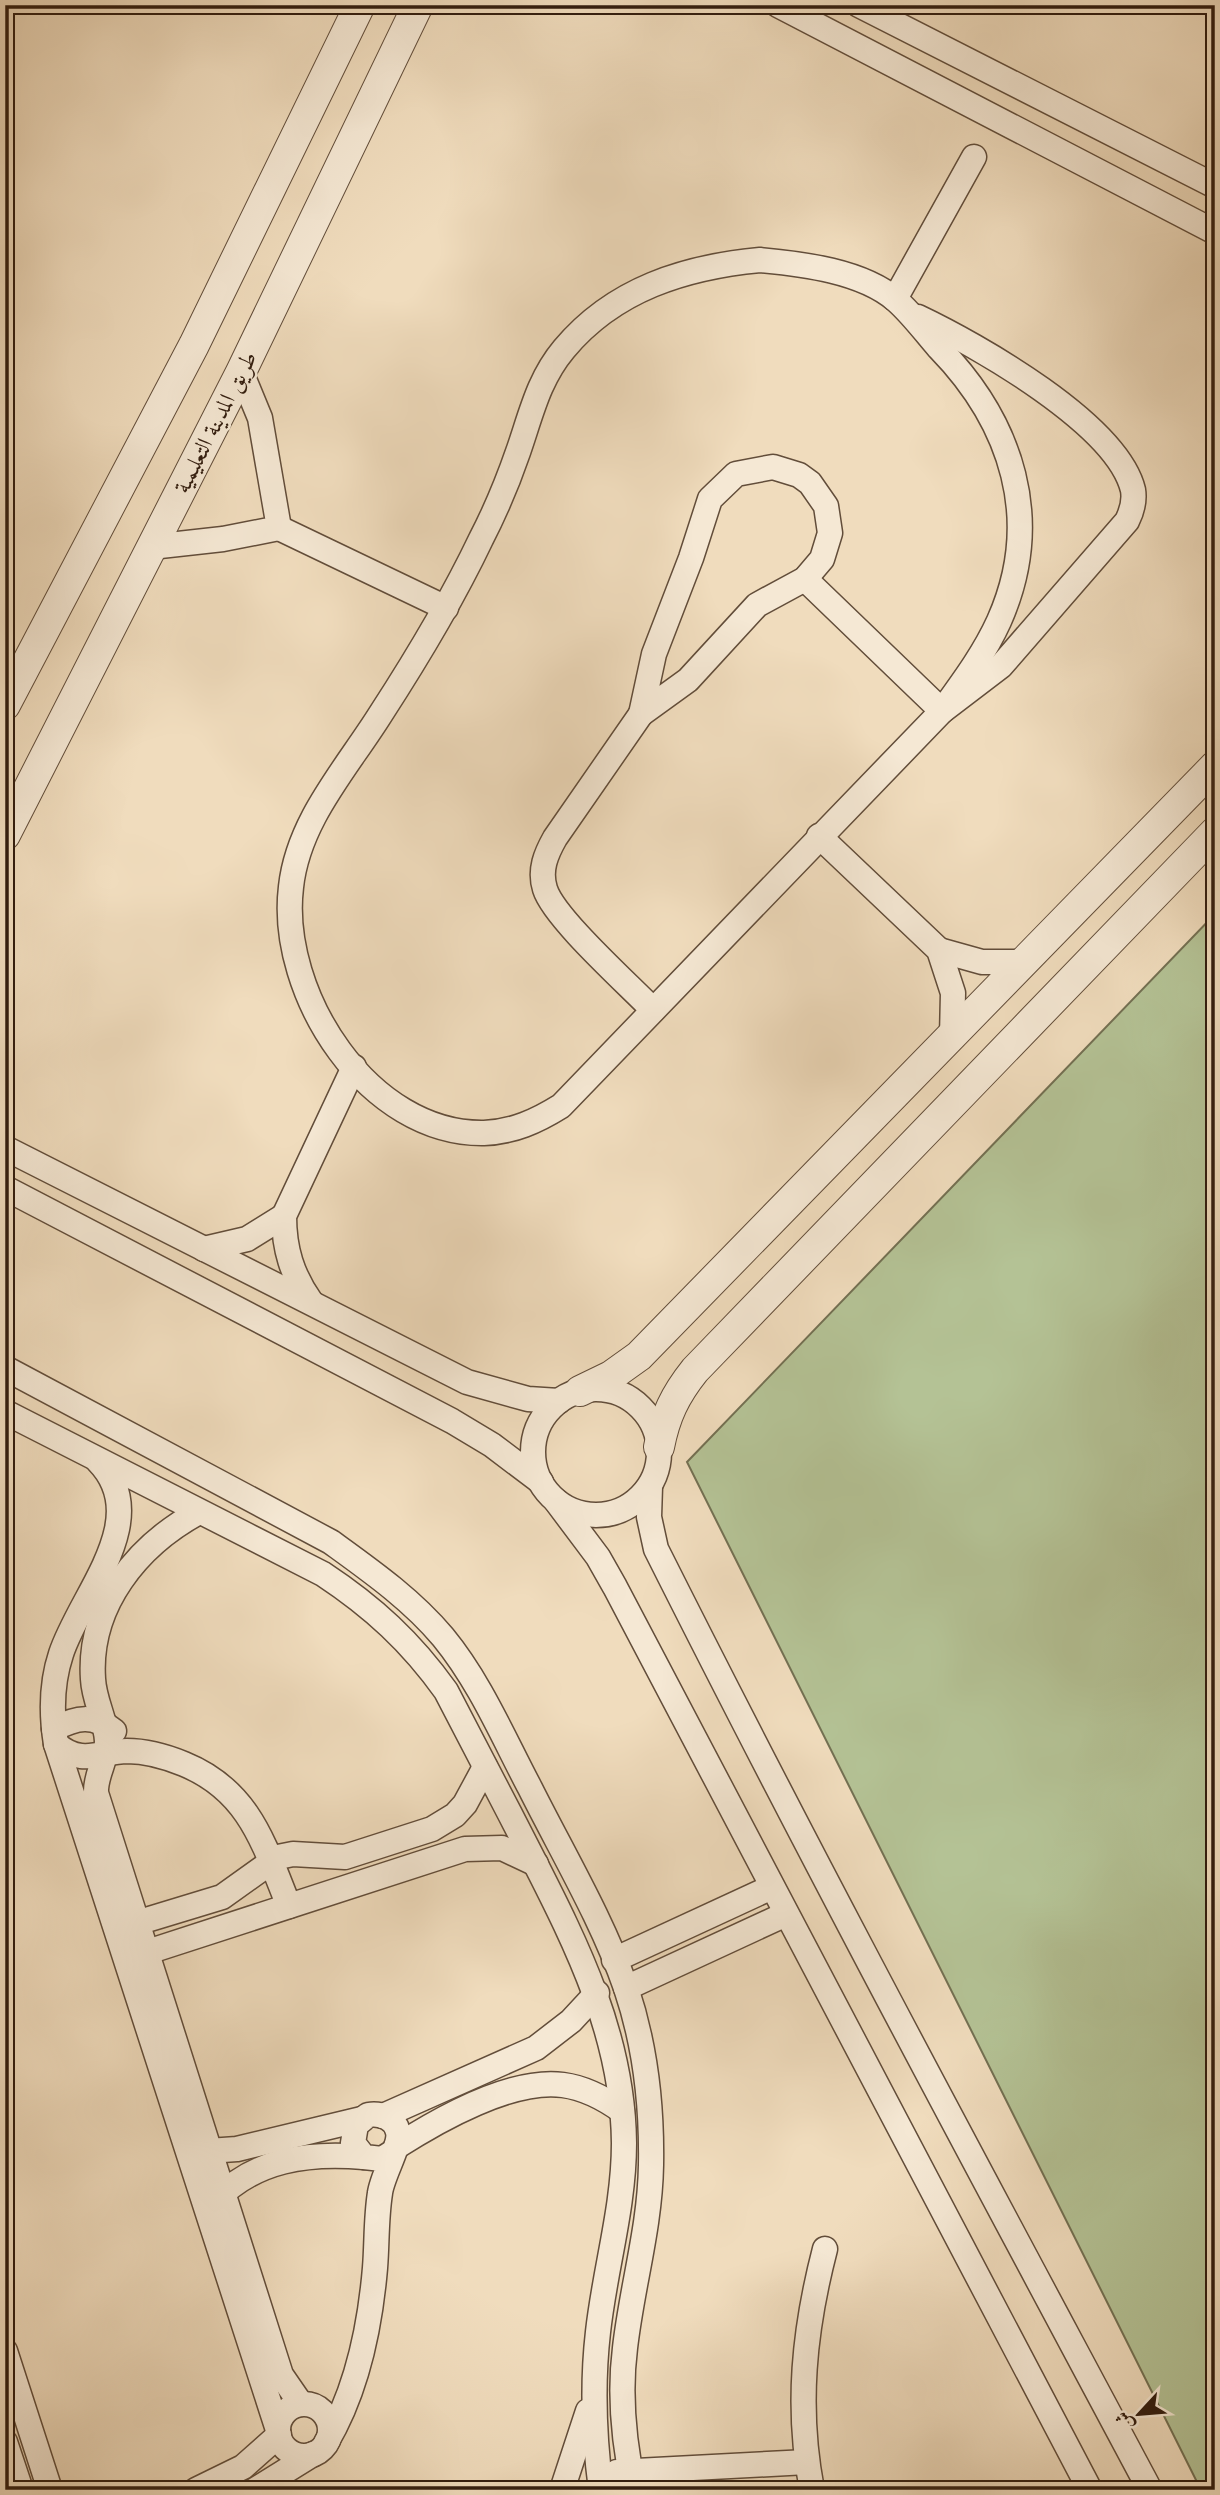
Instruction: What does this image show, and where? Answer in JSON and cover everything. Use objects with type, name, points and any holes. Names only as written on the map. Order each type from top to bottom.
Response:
[{"type":"street","points":[[5,705],[194,345],[360,5]]},
{"type":"street","name":"طريق المدينة التعليمية","points":[[5,835],[241,372],[418,5]]},
{"type":"street","points":[[778,5],[1215,232]]},
{"type":"street","points":[[859,5],[1215,186]]},
{"type":"street","points":[[900,305],[974,157]]},
{"type":"street","points":[[900,305],[963,373],[993,417],[1012,465],[1019,517],[1014,569],[999,619],[975,665],[942,711],[561,1106],[513,1129],[459,1131],[433,1124],[385,1097],[354,1067],[327,1032],[299,977],[289,916],[291,885],[308,827],[446,608],[482,537],[518,452],[530,407],[548,370],[565,348],[611,306],[667,277],[712,264],[760,260],[807,265],[841,274],[900,305],[949,331],[1086,422],[1115,454],[1126,471],[1133,492],[1133,506],[1127,521],[1001,666],[974,690],[942,711]]},
{"type":"street","points":[[241,372],[260,418],[279,528]]},
{"type":"street","points":[[641,714],[654,653],[691,558],[704,509],[726,481],[748,470],[773,467],[799,475],[819,494],[826,506],[830,533],[822,559],[805,579],[757,605],[688,680],[641,714],[546,855],[542,872],[545,889],[557,910],[653,1010]]},
{"type":"street","points":[[151,547],[279,528],[446,608]]},
{"type":"street","points":[[805,579],[942,711]]},
{"type":"street","points":[[1090,2490],[615,1587],[598,1557],[548,1491],[534,1461],[535,1438],[543,1418],[570,1396],[611,1376],[639,1356],[1215,766]]},
{"type":"street","points":[[1150,2490],[879,1983],[656,1549],[649,1517],[650,1486],[657,1469],[664,1418],[677,1393],[695,1370],[1215,832]]},
{"type":"street","points":[[819,836],[939,950],[982,962],[1025,962]]},
{"type":"street","points":[[939,950],[953,993],[952,1037]]},
{"type":"street","points":[[311,1303],[292,1271],[284,1234],[284,1216],[354,1067]]},
{"type":"street","points":[[5,1148],[467,1382],[528,1399],[570,1396],[601,1389],[624,1395],[641,1407],[653,1425],[659,1447]]},
{"type":"street","points":[[5,1188],[452,1421],[492,1445],[576,1512],[595,1516],[614,1513],[631,1505],[650,1486]]},
{"type":"street","points":[[204,1249],[247,1239],[284,1216]]},
{"type":"street","points":[[5,1368],[331,1542],[378,1576],[424,1615],[462,1662],[592,1910],[614,1960],[626,1988],[648,2092],[651,2163],[646,2233],[624,2349],[624,2432],[632,2481]]},
{"type":"street","points":[[5,1412],[323,1574],[364,1601],[422,1658],[446,1691],[566,1923],[597,1993],[614,2051],[622,2110],[622,2187],[598,2332],[594,2390],[599,2481],[632,2481],[807,2462]]},
{"type":"street","points":[[95,1458],[114,1485],[119,1506],[118,1528],[62,1650],[53,1693],[55,1737],[126,1926]]},
{"type":"street","points":[[199,1512],[173,1525],[133,1560],[107,1606],[93,1670],[97,1704],[104,1723],[106,1754],[96,1786],[97,1800],[126,1926],[215,2201],[281,2375],[301,2404]]},
{"type":"street","points":[[364,1601],[378,1576]]},
{"type":"street","points":[[55,1737],[85,1718],[104,1723],[150,1754]]},
{"type":"street","points":[[55,1737],[76,1757],[92,1758],[127,1751],[150,1754],[182,1763],[221,1783],[244,1808],[289,1906]]},
{"type":"street","points":[[126,1926],[222,1897],[270,1860],[293,1854],[345,1857],[432,1829],[455,1815],[465,1804],[485,1767]]},
{"type":"street","points":[[135,1956],[477,1847],[514,1852],[536,1864]]},
{"type":"street","points":[[614,1960],[772,1887]]},
{"type":"street","points":[[566,1923],[592,1910]]},
{"type":"street","points":[[626,1988],[786,1914]]},
{"type":"street","points":[[199,2152],[372,2117],[536,2048],[571,2021],[597,1993]]},
{"type":"street","points":[[215,2201],[248,2175],[276,2163],[304,2156],[382,2159],[460,2112],[499,2095],[540,2084],[583,2090],[622,2110]]},
{"type":"street","points":[[255,2490],[320,2448],[340,2416],[367,2330],[375,2268],[380,2193],[395,2150],[398,2132],[372,2117]]},
{"type":"street","points":[[364,2157],[357,2151],[352,2134],[372,2117]]},
{"type":"street","points":[[196,2490],[243,2467],[278,2433],[284,2413],[301,2404],[317,2407],[330,2427],[320,2448],[302,2456],[292,2453],[278,2433],[215,2201]]},
{"type":"street","points":[[812,2490],[802,2408],[803,2354],[811,2301],[825,2249]]},
{"type":"street","points":[[5,2351],[50,2490]]},
{"type":"street","points":[[562,2490],[594,2390]]},
{"type":"street","points":[[5,2442],[21,2490]]},
{"type":"green space","points":[[1215,914],[1215,2490],[1201,2490],[687,1462]]}]
